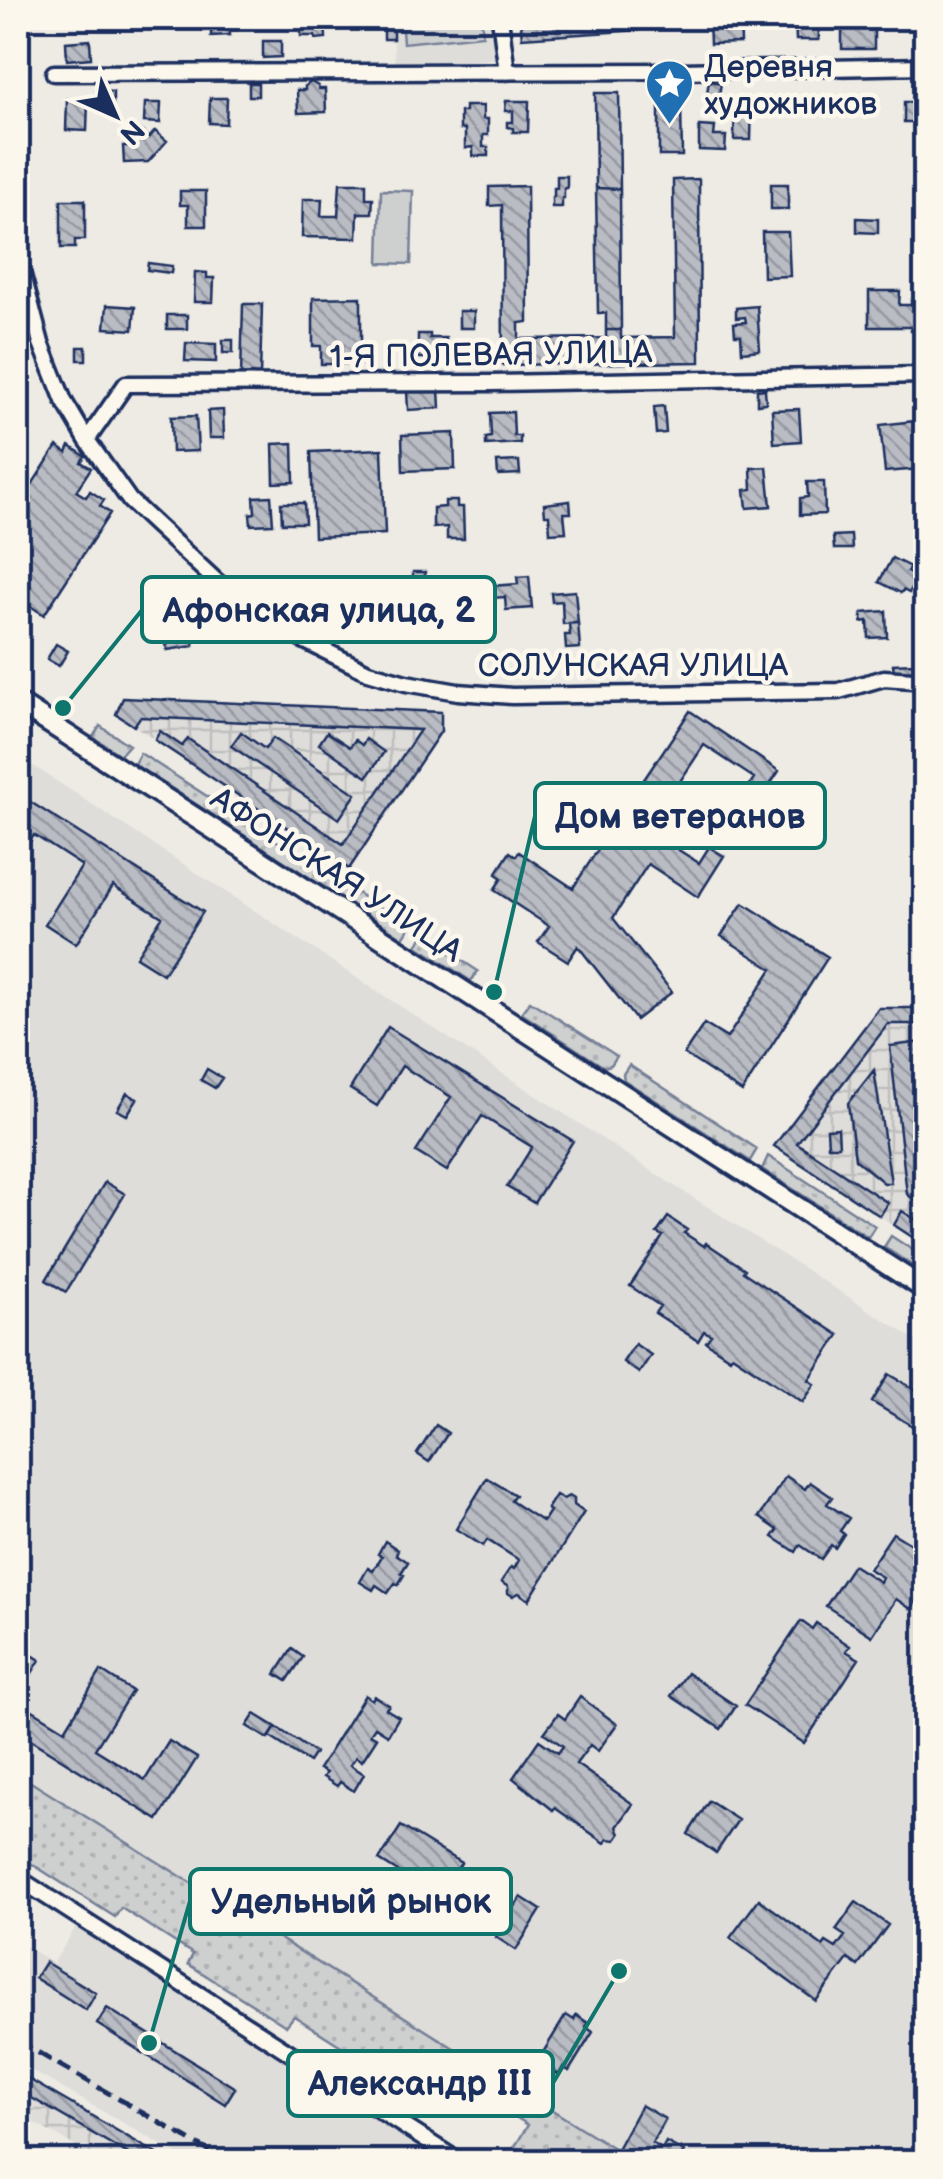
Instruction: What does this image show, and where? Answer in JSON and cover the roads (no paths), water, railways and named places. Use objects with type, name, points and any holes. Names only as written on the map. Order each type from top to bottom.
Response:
[{"type":"street","points":[[500,18],[507,72]]},
{"type":"street","points":[[54,72],[681,71],[926,66]]},
{"type":"street","name":"СОЛУНСКАЯ УЛИЦА","points":[[18,257],[41,343],[64,401],[86,440],[130,501],[216,581],[254,610],[285,631],[355,666],[406,683],[512,696],[839,691],[884,678],[926,681]]},
{"type":"street","name":"1-Я ПОЛЕВАЯ УЛИЦА","points":[[86,440],[126,384],[491,384],[926,375]]},
{"type":"street","name":"АФОНСКАЯ УЛИЦА","points":[[18,703],[926,1290]]},
{"type":"street","points":[[18,1878],[460,2162]]},
{"type":"railway","points":[[18,2041],[228,2162]]},
{"type":"place","name":"Деревня художников","points":[[669,126]]},
{"type":"place","name":"Афонская улица, 2","points":[[63,708]]},
{"type":"place","name":"Дом ветеранов","points":[[494,992]]},
{"type":"place","name":"Александр III","points":[[619,1971]]},
{"type":"place","name":"Удельный рынок","points":[[149,2043]]}]
